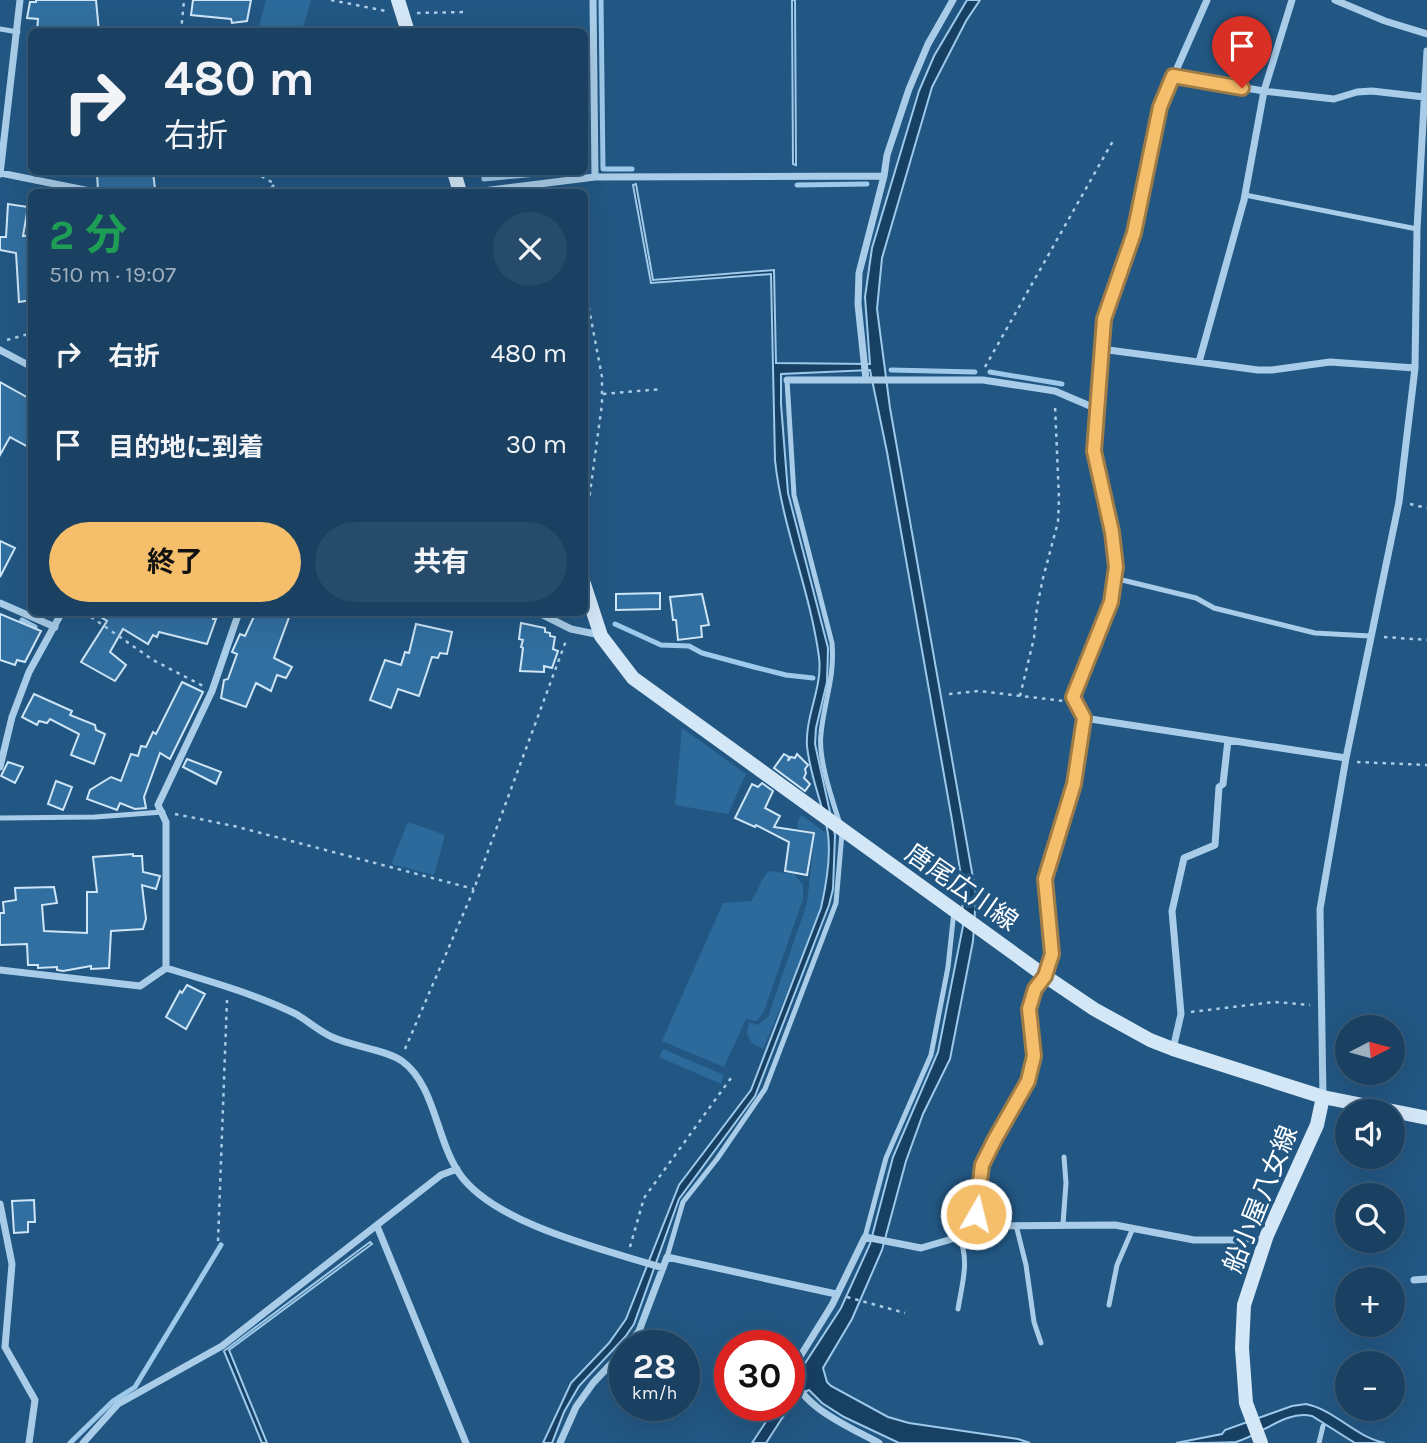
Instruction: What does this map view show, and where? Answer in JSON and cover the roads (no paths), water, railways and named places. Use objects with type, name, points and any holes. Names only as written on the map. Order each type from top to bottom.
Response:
[{"type":"main road","points":[[397,8],[406,28]]},
{"type":"main road","name":"唐尾広川線","points":[[588,596],[601,636],[633,678],[822,817],[1094,1009],[1150,1040],[1173,1049],[1323,1097],[1427,1118]]},
{"type":"main road","name":"船小屋八女線","points":[[1259,1439],[1246,1403],[1242,1348],[1244,1306],[1265,1240],[1317,1125],[1323,1097]]},
{"type":"street","points":[[20,0],[0,174],[79,189]]},
{"type":"street","points":[[593,0],[595,177]]},
{"type":"street","points":[[868,380],[858,304],[859,274],[887,155],[909,89],[928,44],[953,0]]},
{"type":"street","points":[[879,1443],[818,1409],[802,1393],[794,1379],[793,1368],[839,1295],[867,1237],[921,1248],[959,1237],[976,1214],[982,1165],[1028,1081],[1034,1056],[1029,1009],[1035,989],[1045,976],[1052,954],[1045,879],[1074,784],[1084,718],[1073,697],[1111,602],[1116,567],[1112,532],[1094,451],[1104,319],[1134,233],[1160,107],[1207,0]]},
{"type":"street","points":[[1199,362],[1245,195],[1264,91],[1292,0]]},
{"type":"street","points":[[1335,0],[1385,21],[1427,34]]},
{"type":"street","points":[[1323,1097],[1320,909],[1346,759],[1399,502],[1415,368],[1417,229],[1427,51]]},
{"type":"street","points":[[1173,76],[1334,99],[1357,92],[1372,91],[1425,100]]},
{"type":"street","points":[[499,189],[595,177],[884,176]]},
{"type":"street","points":[[1101,349],[1258,370],[1330,362],[1415,368]]},
{"type":"street","points":[[0,350],[28,365]]},
{"type":"street","points":[[787,380],[978,380],[1055,391],[1097,409]]},
{"type":"street","points":[[0,603],[28,615]]},
{"type":"street","points":[[30,616],[55,627]]},
{"type":"street","points":[[0,767],[12,717],[29,672],[60,616]]},
{"type":"street","points":[[166,968],[166,822],[158,805],[212,691],[238,616]]},
{"type":"street","points":[[545,616],[571,629],[601,636]]},
{"type":"street","points":[[1084,718],[1346,759]]},
{"type":"street","points":[[1173,1049],[1181,1014],[1172,911],[1184,858],[1215,845],[1219,787],[1223,784],[1228,740]]},
{"type":"street","points":[[0,970],[140,986],[166,968]]},
{"type":"street","points":[[166,968],[228,986],[296,1014],[331,1037],[401,1060],[422,1080],[437,1128],[457,1170],[476,1192],[539,1228],[660,1267]]},
{"type":"street","points":[[83,1443],[118,1404],[222,1346],[441,1175],[457,1170]]},
{"type":"street","points":[[0,1204],[12,1264],[5,1347],[35,1399],[29,1443]]},
{"type":"street","points":[[970,1221],[995,1226],[1115,1225],[1194,1240],[1265,1240]]},
{"type":"street","points":[[377,1226],[466,1443]]},
{"type":"street","points":[[639,1330],[660,1267],[667,1256],[839,1295]]},
{"type":"street","points":[[1414,1280],[1427,1279]]},
{"type":"street","points":[[560,1443],[576,1407],[609,1366]]},
{"type":"lane","points":[[0,29],[18,32]]},
{"type":"lane","points":[[1245,195],[1417,229]]},
{"type":"lane","points":[[667,1256],[683,1202],[717,1159],[765,1089],[836,903],[839,829],[827,785],[820,736],[834,666],[832,643],[794,495],[787,380]]},
{"type":"lane","points":[[1114,578],[1196,598],[1214,608],[1315,633],[1370,636]]},
{"type":"lane","points":[[0,818],[95,817],[163,812]]},
{"type":"lane","points":[[867,1237],[886,1158],[931,1055],[958,914]]},
{"type":"lane","points":[[1063,1224],[1066,1183],[1064,1157]]},
{"type":"lane","points":[[1016,1225],[1026,1265],[1032,1315],[1041,1343]]},
{"type":"lane","points":[[1109,1305],[1117,1265],[1133,1228]]},
{"type":"lane","points":[[958,1309],[965,1263],[964,1249],[959,1237]]},
{"type":"lane","points":[[1319,1443],[1323,1426]]},
{"type":"waterway","points":[[601,0],[603,169],[632,169]]},
{"type":"waterway","points":[[484,175],[484,179],[526,175]]},
{"type":"waterway","points":[[797,185],[867,184]]},
{"type":"waterway","points":[[891,370],[975,372]]},
{"type":"waterway","points":[[990,372],[1062,384]]},
{"type":"waterway","points":[[22,620],[35,627]]},
{"type":"waterway","points":[[615,624],[661,645],[689,646],[702,653],[754,667],[813,678]]},
{"type":"waterway","points":[[70,1443],[113,1401],[135,1387],[221,1245]]}]
